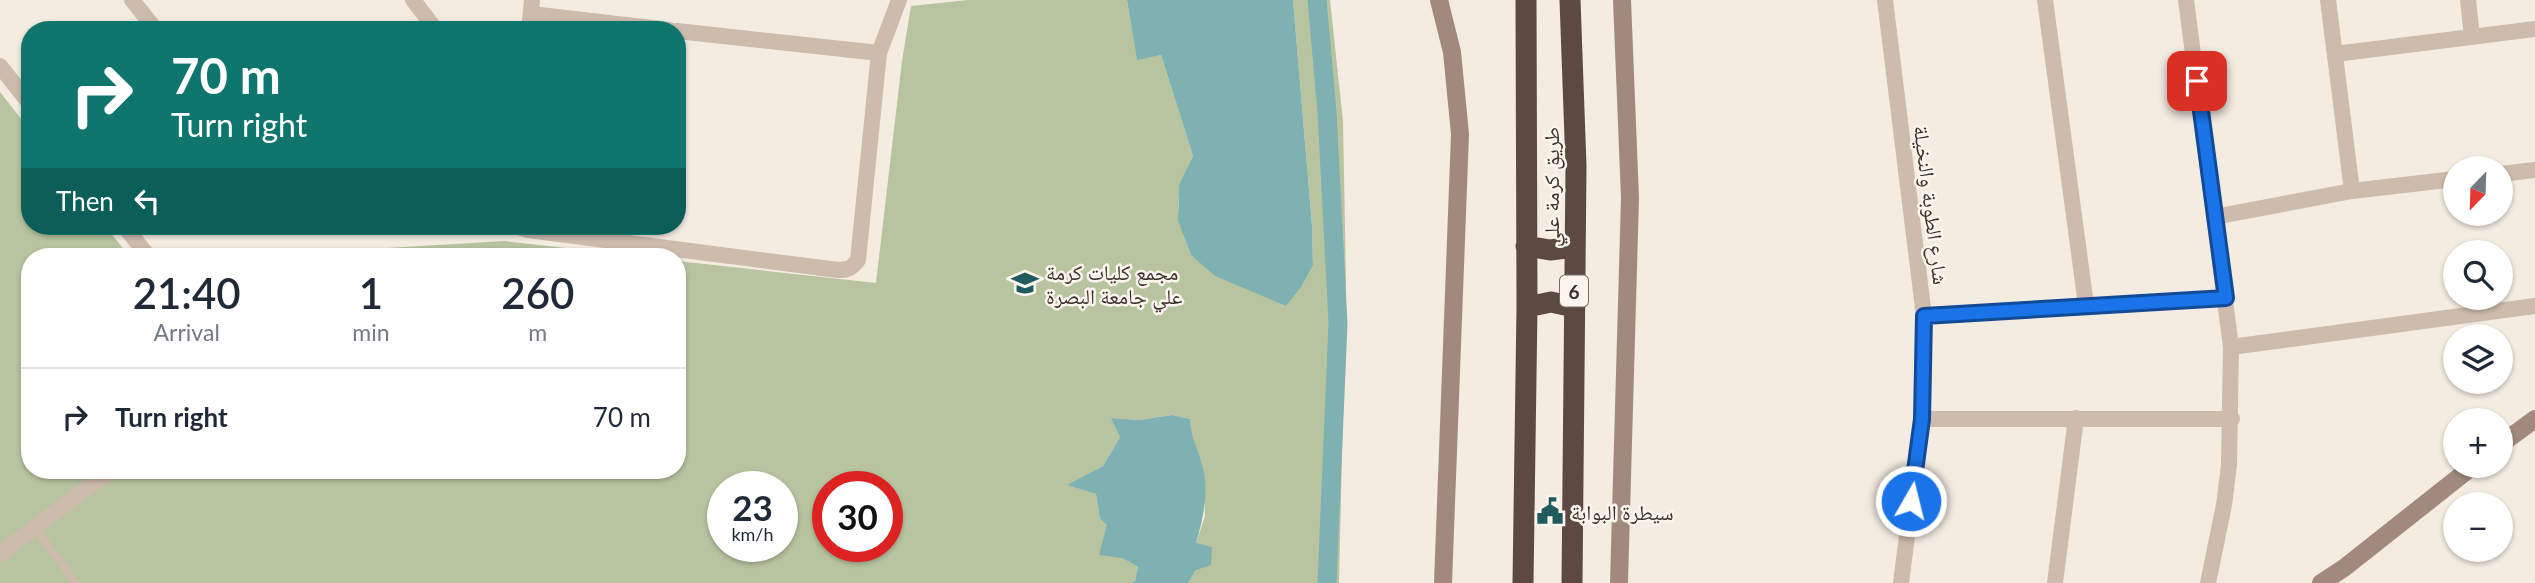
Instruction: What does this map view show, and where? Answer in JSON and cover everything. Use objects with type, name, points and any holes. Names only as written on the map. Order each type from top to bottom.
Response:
[{"type":"highway","name":"طريق كرمة علي","points":[[1523,583],[1527,307],[1525,0]]},
{"type":"highway","name":"طريق كرمة علي","points":[[1570,0],[1576,166],[1572,583]]},
{"type":"highway","points":[[1526,246],[1550,250],[1575,247]]},
{"type":"highway","points":[[1527,307],[1551,302],[1574,307]]},
{"type":"main road","points":[[1440,0],[1452,52],[1460,134],[1443,583]]},
{"type":"main road","points":[[1619,583],[1630,198],[1622,0]]},
{"type":"main road","points":[[2513,435],[2535,419]]},
{"type":"main road","points":[[2321,583],[2344,568],[2458,478]]},
{"type":"street","points":[[132,0],[149,21]]},
{"type":"street","points":[[413,0],[429,21]]},
{"type":"street","points":[[686,250],[846,270],[853,266],[858,260],[879,53],[899,0]]},
{"type":"street","name":"شارع الطوبة والنخيلة","points":[[1885,0],[1924,316],[1922,419],[1901,583]]},
{"type":"street","points":[[2045,0],[2087,305]]},
{"type":"street","points":[[2186,0],[2231,347],[2232,419],[2224,505],[2208,583]]},
{"type":"street","points":[[2328,0],[2352,191]]},
{"type":"street","points":[[2468,0],[2472,37]]},
{"type":"street","points":[[531,15],[586,21]]},
{"type":"street","points":[[2335,54],[2535,29]]},
{"type":"street","points":[[686,32],[879,53]]},
{"type":"street","points":[[0,66],[21,93]]},
{"type":"street","points":[[2513,173],[2535,170]]},
{"type":"street","points":[[2214,216],[2352,191],[2443,180]]},
{"type":"street","points":[[568,235],[671,248]]},
{"type":"street","points":[[1924,316],[2226,298]]},
{"type":"street","points":[[2231,347],[2535,306]]},
{"type":"street","points":[[2055,583],[2076,418]]},
{"type":"street","points":[[1922,419],[2232,419]]},
{"type":"street","points":[[0,554],[99,479]]},
{"type":"lane","points":[[35,528],[76,583]]},
{"type":"green space","name":"مجمع كليات كرمة علي جامعة البصرة","points":[[968,0],[1127,0],[1137,59],[1161,55],[1193,156],[1182,183],[1178,205],[1181,227],[1191,255],[1313,264],[1293,0],[1330,0],[1343,121],[1346,283],[1339,583],[1188,583],[1196,570],[1196,543],[1205,516],[1204,472],[1191,437],[1190,419],[1172,415],[1139,420],[1112,418],[1120,437],[1103,466],[1068,485],[1096,494],[1100,519],[1107,525],[1122,558],[1138,567],[1135,581],[1131,583],[0,583],[0,92],[21,119],[21,235],[112,235],[123,248],[21,248],[21,479],[686,479],[686,262],[876,283],[911,6]]},
{"type":"green space","points":[[504,241],[566,248],[387,248]]},
{"type":"water","points":[[1127,0],[1293,0],[1313,265],[1286,306],[1215,276],[1191,255],[1178,221],[1179,185],[1193,156],[1161,55],[1137,60]]},
{"type":"water","points":[[1172,415],[1190,419],[1202,465],[1205,499],[1196,543],[1212,547],[1211,565],[1196,570],[1188,583],[1131,583],[1135,581],[1138,567],[1122,558],[1099,555],[1107,525],[1100,519],[1096,494],[1067,485],[1103,466],[1120,437],[1111,418],[1139,420]]},
{"type":"waterway","points":[[1317,0],[1327,112],[1338,323],[1327,583]]},
{"type":"place","name":"مجمع كليات كرمة علي جامعة البصرة","points":[[1025,283]]},
{"type":"place","name":"سيطرة البوابة","points":[[1550,511]]},
{"type":"route","points":[[1911,501],[1922,419],[1924,316],[2226,298],[2197,81]]}]
